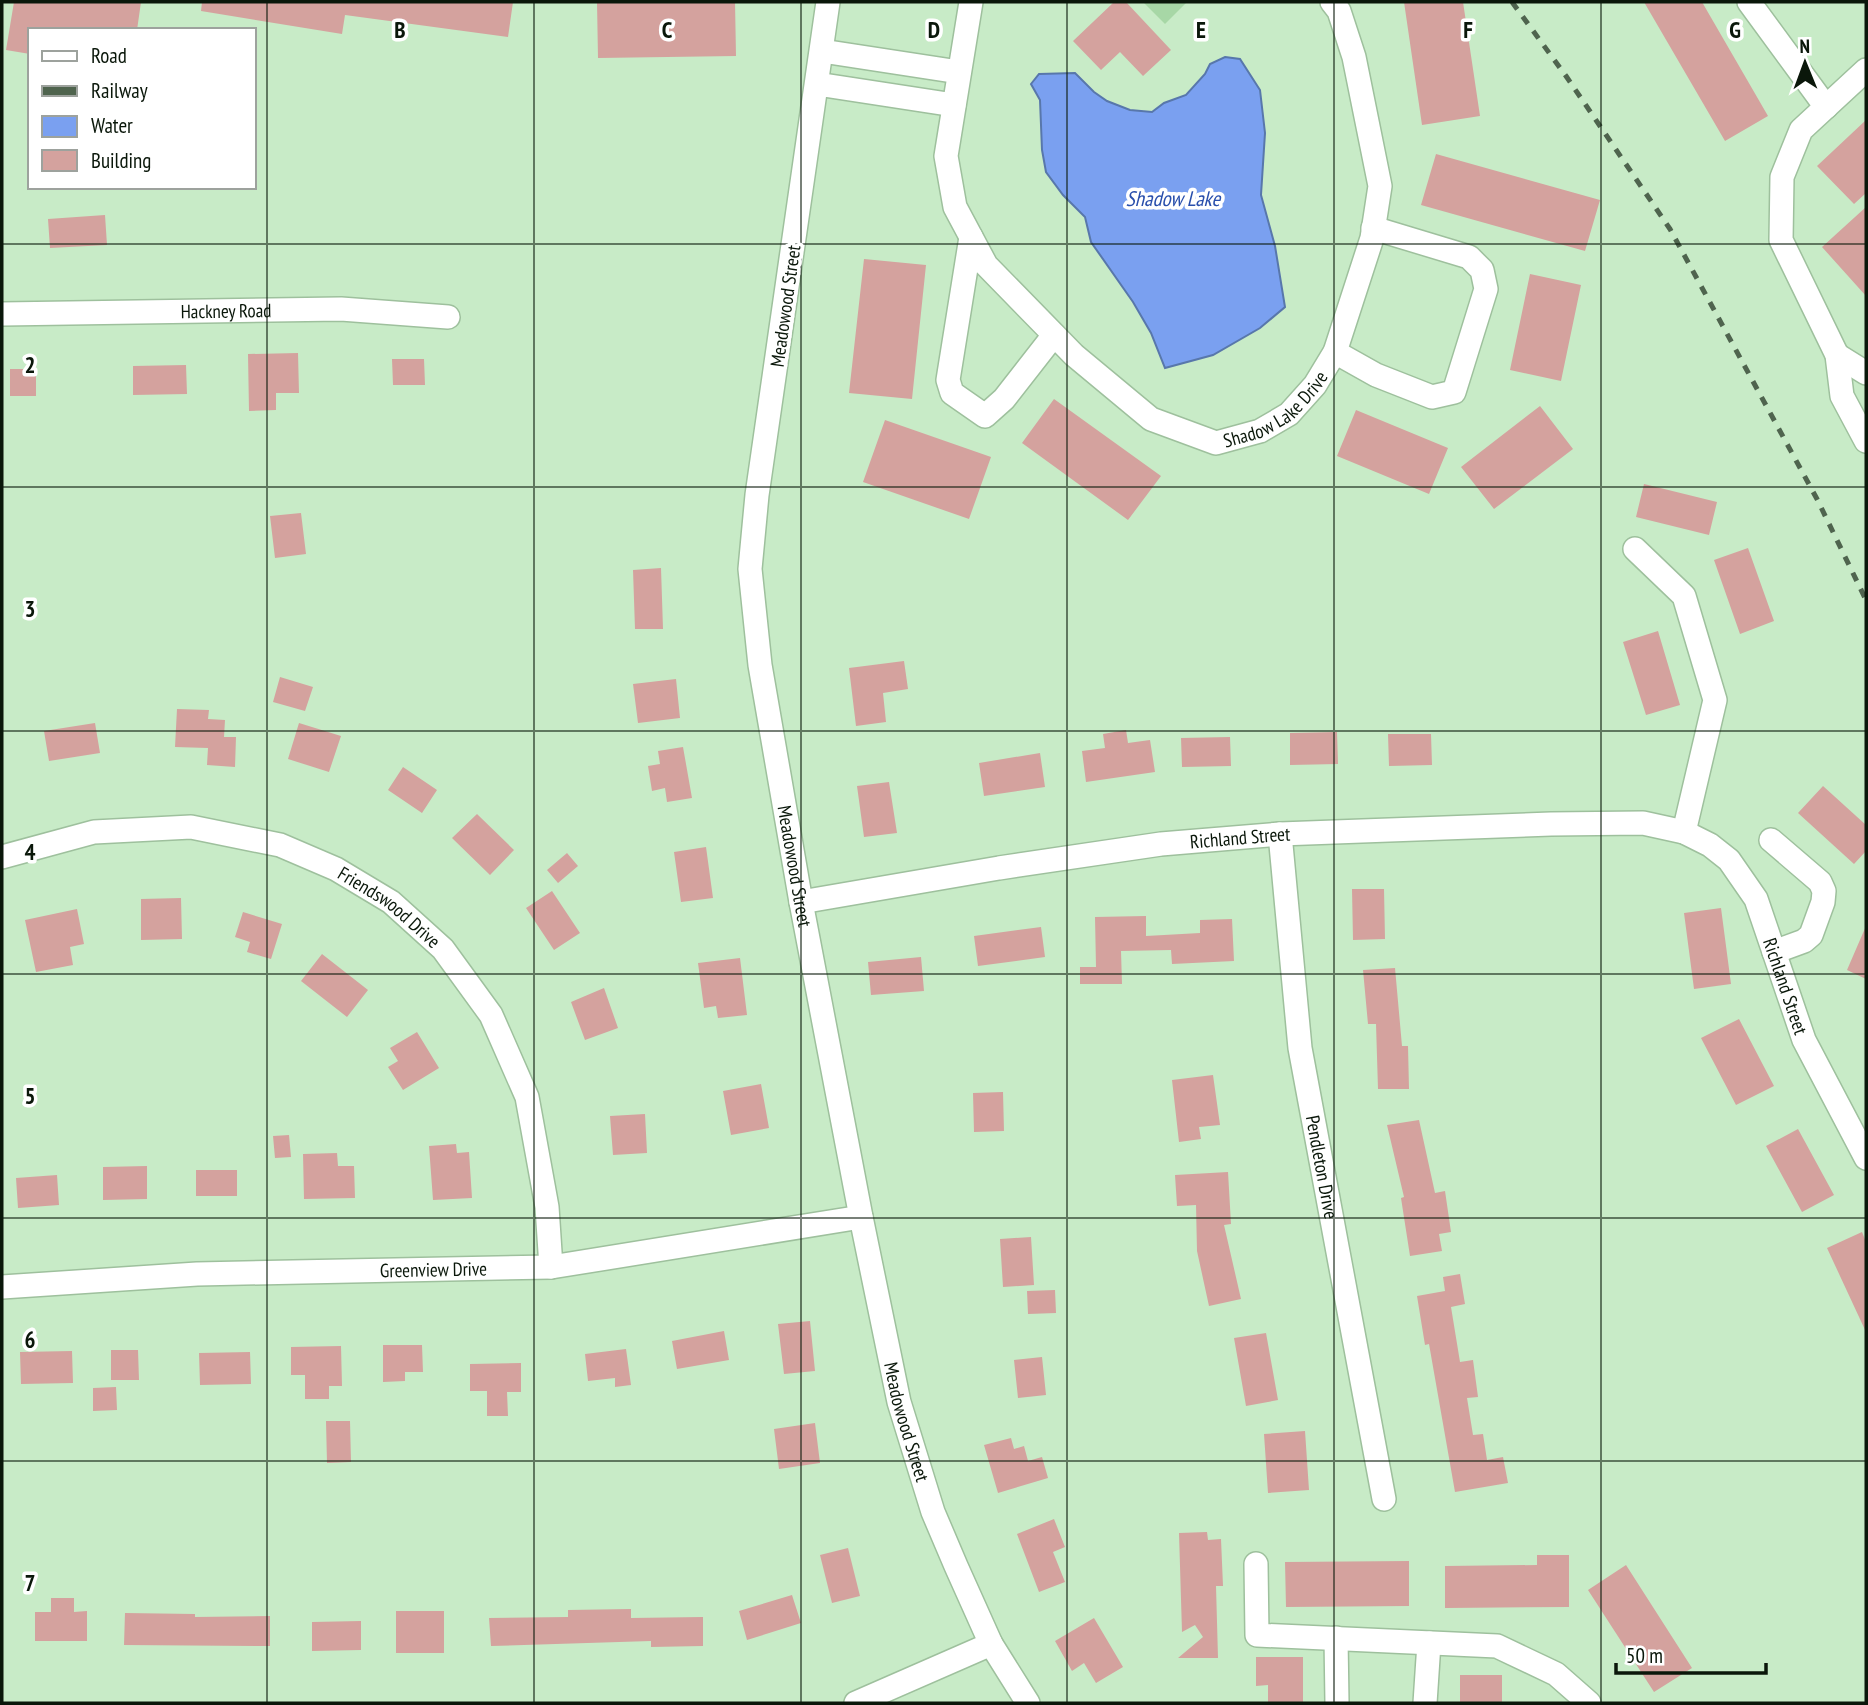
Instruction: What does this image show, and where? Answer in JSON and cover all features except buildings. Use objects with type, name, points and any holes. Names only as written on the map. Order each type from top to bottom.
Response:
[{"type":"street","name":"Meadowood Street","points":[[828,2],[757,495],[750,569],[760,665],[801,902],[899,1402],[933,1512],[992,1644],[1028,1703]]},
{"type":"street","name":"Shadow Lake Drive","points":[[971,2],[946,156],[955,207],[986,265],[1074,355],[1151,419],[1216,443],[1260,431],[1289,414],[1315,385],[1335,352],[1373,228],[1380,186],[1354,57],[1339,11],[1332,2]]},
{"type":"street","points":[[1749,2],[1825,107]]},
{"type":"street","points":[[822,51],[959,72]]},
{"type":"street","points":[[1866,70],[1801,130],[1782,177],[1781,240],[1837,355],[1842,396],[1866,441]]},
{"type":"street","points":[[817,83],[954,105]]},
{"type":"street","points":[[1335,352],[1376,375],[1432,397],[1454,393],[1486,289],[1482,270],[1469,257],[1373,228]]},
{"type":"street","points":[[971,237],[948,380],[952,393],[985,416],[1004,399],[1054,335]]},
{"type":"street","name":"Hackney Road","points":[[2,314],[341,309],[448,317]]},
{"type":"street","points":[[1837,355],[1866,373]]},
{"type":"street","points":[[1635,550],[1684,596],[1715,700],[1684,832]]},
{"type":"street","name":"Richland Street","points":[[801,902],[1161,844],[1280,834],[1551,824],[1643,824],[1684,832],[1710,845],[1729,860],[1756,899],[1804,1040],[1866,1158]]},
{"type":"street","name":"Friendswood Drive","points":[[2,857],[94,832],[191,827],[280,845],[336,869],[391,902],[443,949],[491,1015],[527,1097],[547,1207],[551,1267]]},
{"type":"street","name":"Pendleton Drive","points":[[1280,834],[1300,1048],[1384,1499]]},
{"type":"street","points":[[1771,839],[1820,881],[1824,891],[1824,902],[1811,935],[1804,941],[1774,952]]},
{"type":"street","name":"Greenview Drive","points":[[2,1287],[197,1274],[551,1267],[861,1217]]},
{"type":"street","points":[[1256,1564],[1257,1635],[1497,1646],[1556,1674],[1588,1703]]},
{"type":"street","points":[[1336,1638],[1337,1703]]},
{"type":"street","points":[[1426,1703],[1429,1643]]},
{"type":"street","points":[[856,1703],[992,1644]]},
{"type":"green space","points":[[1143,2],[1187,2],[1165,24]]},
{"type":"water","name":"Shadow Lake","points":[[1225,57],[1240,59],[1260,90],[1265,133],[1261,195],[1275,246],[1285,307],[1260,328],[1213,355],[1165,368],[1151,333],[1133,302],[1091,242],[1085,217],[1063,195],[1046,172],[1042,150],[1040,100],[1031,84],[1039,74],[1075,73],[1107,101],[1130,110],[1152,112],[1164,103],[1186,95],[1205,74],[1210,64]]},
{"type":"railway","points":[[1512,2],[1670,229],[1817,499],[1866,600]]}]
